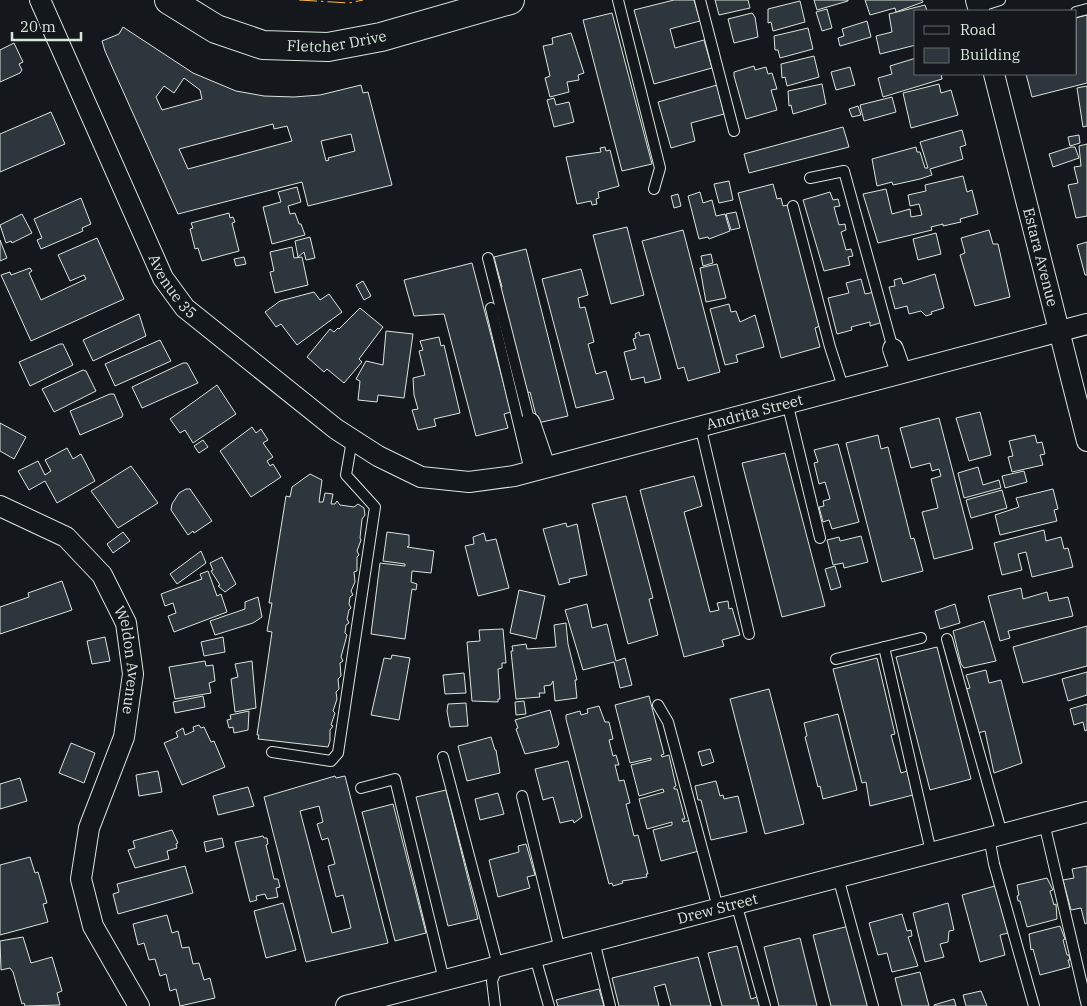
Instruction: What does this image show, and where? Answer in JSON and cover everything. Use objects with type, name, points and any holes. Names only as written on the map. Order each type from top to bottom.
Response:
[{"type":"main road","name":"Fletcher Drive","points":[[169,0],[216,29],[263,45],[328,47],[381,38],[510,0]]},
{"type":"street","name":"Avenue 35","points":[[40,0],[163,278],[185,308],[336,430],[378,456],[421,477]]},
{"type":"street","name":"Estara Avenue","points":[[994,75],[1087,441]]},
{"type":"street","name":"Andrita Street","points":[[421,477],[469,482],[538,469],[1087,324]]},
{"type":"street","points":[[893,349],[901,372]]},
{"type":"street","points":[[530,423],[538,469]]},
{"type":"street","name":"Weldon Avenue","points":[[0,506],[66,537],[102,575],[126,623],[133,674],[124,737],[88,828],[81,879],[93,926],[136,1005]]},
{"type":"street","name":"Drew Street","points":[[346,1006],[402,995],[444,980],[1087,812]]},
{"type":"lane","points":[[618,0],[660,168],[654,189]]},
{"type":"lane","points":[[700,0],[734,131]]},
{"type":"lane","points":[[977,6],[1000,0]]},
{"type":"lane","points":[[810,178],[844,171],[893,349]]},
{"type":"lane","points":[[793,206],[830,347],[843,387]]},
{"type":"lane","points":[[488,258],[530,423]]},
{"type":"lane","points":[[491,308],[538,469]]},
{"type":"lane","points":[[788,402],[820,538]]},
{"type":"lane","points":[[700,425],[749,634]]},
{"type":"lane","points":[[272,752],[330,761],[338,753],[375,507],[346,475],[352,440]]},
{"type":"lane","points":[[836,659],[921,638]]},
{"type":"lane","points":[[947,638],[995,836],[994,864],[1034,1006]]},
{"type":"lane","points":[[884,648],[931,852]]},
{"type":"lane","points":[[658,705],[668,722],[727,906],[764,1006]]},
{"type":"lane","points":[[444,757],[498,966],[492,981],[495,1006]]},
{"type":"lane","points":[[362,788],[394,779],[444,980]]},
{"type":"lane","points":[[522,796],[560,950]]},
{"type":"lane","points":[[1044,823],[1087,1006]]},
{"type":"lane","points":[[838,876],[873,1006]]},
{"type":"lane","points":[[594,941],[610,1006]]},
{"type":"lane","points":[[535,957],[549,1006]]},
{"type":"building","points":[[674,0],[694,0],[700,21],[670,29],[675,48],[704,40],[712,68],[654,84],[634,10]]},
{"type":"building","points":[[715,0],[748,0],[750,8],[719,15]]},
{"type":"building","points":[[814,0],[848,0],[848,1],[817,10]]},
{"type":"building","points":[[865,0],[922,0],[923,2],[896,12],[895,8],[870,15]]},
{"type":"building","points":[[800,1],[805,22],[773,31],[771,22],[768,23],[768,9]]},
{"type":"building","points":[[925,5],[927,10],[914,10],[914,46],[880,54],[876,36],[892,32],[889,14]]},
{"type":"building","points":[[827,9],[832,28],[822,31],[816,12]]},
{"type":"building","points":[[612,13],[652,164],[622,171],[583,20]]},
{"type":"building","points":[[752,13],[755,17],[758,37],[734,43],[728,19]]},
{"type":"building","points":[[1087,15],[1087,83],[1032,97],[1026,75],[1077,75],[1077,18]]},
{"type":"building","points":[[867,21],[871,37],[840,46],[838,38],[844,36],[842,29]]},
{"type":"building","points":[[123,27],[193,73],[236,91],[264,96],[294,97],[320,95],[361,85],[363,93],[368,92],[392,185],[308,206],[302,182],[178,214],[105,51],[102,41],[119,34]],"holes":[[[184,78],[200,90],[202,99],[162,110],[156,97],[164,86],[174,93]],[[273,124],[274,129],[287,126],[292,141],[188,169],[179,149]],[[351,134],[355,151],[328,158],[329,160],[326,161],[321,141]]]},
{"type":"building","points":[[808,28],[813,49],[780,58],[778,50],[775,50],[774,36]]},
{"type":"building","points":[[571,33],[584,73],[578,75],[579,80],[567,82],[569,92],[550,97],[545,78],[550,76],[543,46],[553,44],[552,38]]},
{"type":"building","points":[[14,43],[23,62],[19,64],[22,70],[20,73],[0,82],[0,50]]},
{"type":"building","points":[[814,56],[819,77],[787,86],[785,77],[782,78],[781,64]]},
{"type":"building","points":[[914,59],[914,75],[941,75],[942,79],[883,97],[878,78],[892,74],[890,66]]},
{"type":"building","points":[[754,66],[755,70],[766,67],[768,74],[772,73],[777,89],[771,90],[777,110],[746,119],[734,72]]},
{"type":"building","points":[[850,67],[855,85],[836,90],[831,72]]},
{"type":"building","points":[[822,84],[826,104],[793,114],[791,105],[789,106],[788,91]]},
{"type":"building","points":[[939,84],[941,93],[951,90],[958,115],[911,128],[903,93]]},
{"type":"building","points":[[717,85],[724,114],[691,123],[695,141],[671,148],[658,102]]},
{"type":"building","points":[[1087,86],[1087,126],[1083,127],[1077,88]]},
{"type":"building","points":[[892,97],[896,112],[864,121],[860,105]]},
{"type":"building","points":[[554,98],[556,105],[569,102],[574,122],[554,127],[547,100]]},
{"type":"building","points":[[858,106],[861,115],[852,117],[849,109]]},
{"type":"building","points":[[51,112],[65,144],[0,172],[0,134]]},
{"type":"building","points":[[843,127],[849,147],[749,173],[744,154]]},
{"type":"building","points":[[962,130],[966,145],[960,147],[963,159],[930,169],[932,175],[920,179],[893,185],[892,182],[877,186],[872,159],[916,147],[917,152],[920,152],[925,168],[928,168],[920,142]]},
{"type":"building","points":[[1079,135],[1080,143],[1070,146],[1068,137]]},
{"type":"building","points":[[1087,144],[1087,216],[1076,218],[1068,185],[1078,183],[1074,167],[1081,166],[1079,146]]},
{"type":"building","points":[[605,147],[606,151],[610,150],[619,186],[598,192],[597,204],[592,205],[591,201],[577,204],[566,157],[601,152],[600,148]]},
{"type":"building","points":[[1075,147],[1079,158],[1053,167],[1049,154]]},
{"type":"building","points":[[963,176],[967,192],[972,190],[978,214],[960,219],[961,222],[931,227],[932,230],[878,243],[863,194],[886,189],[892,214],[910,209],[911,217],[922,215],[919,204],[910,206],[908,195],[926,191],[925,185]]},
{"type":"building","points":[[729,181],[733,200],[719,203],[714,184]]},
{"type":"building","points":[[773,184],[777,199],[781,198],[783,206],[788,205],[820,326],[815,328],[820,347],[781,358],[738,193]]},
{"type":"building","points":[[297,187],[301,202],[288,206],[290,214],[295,213],[305,235],[272,244],[263,207],[281,202],[278,192]]},
{"type":"building","points":[[700,192],[703,203],[712,200],[716,216],[725,214],[730,231],[709,239],[708,237],[699,239],[688,196]]},
{"type":"building","points":[[830,192],[833,200],[838,199],[840,206],[834,207],[839,225],[845,224],[846,230],[841,232],[846,250],[851,249],[853,256],[848,257],[850,265],[824,271],[803,200]]},
{"type":"building","points":[[678,194],[681,206],[674,208],[671,196]]},
{"type":"building","points":[[81,198],[91,224],[82,228],[83,231],[41,249],[37,240],[42,238],[34,219]]},
{"type":"building","points":[[736,212],[740,228],[731,230],[726,214]]},
{"type":"building","points":[[229,213],[230,218],[233,217],[235,222],[232,223],[239,251],[202,261],[198,248],[195,249],[190,229],[193,228],[191,223]]},
{"type":"building","points":[[22,214],[32,233],[12,243],[11,241],[6,243],[0,225]]},
{"type":"building","points":[[627,227],[644,295],[611,304],[593,235]]},
{"type":"building","points":[[683,230],[720,372],[688,381],[684,367],[678,369],[642,241]]},
{"type":"building","points":[[989,230],[993,244],[998,244],[1010,297],[975,306],[960,255],[965,253],[961,238]]},
{"type":"building","points":[[936,233],[941,254],[918,260],[913,239]]},
{"type":"building","points":[[310,237],[315,258],[306,260],[304,252],[298,257],[295,241]]},
{"type":"building","points":[[97,238],[124,299],[31,341],[1,275],[10,272],[11,275],[30,268],[32,271],[29,273],[41,300],[86,279],[84,275],[70,281],[58,255]]},
{"type":"building","points":[[0,240],[7,258],[0,261]]},
{"type":"building","points":[[1087,242],[1087,275],[1085,275],[1077,245]]},
{"type":"building","points":[[292,247],[294,258],[302,257],[308,285],[275,293],[270,272],[274,271],[270,252]]},
{"type":"building","points":[[526,249],[568,416],[538,423],[530,392],[525,393],[498,288],[502,287],[494,257]]},
{"type":"building","points":[[711,254],[713,263],[703,266],[701,256]]},
{"type":"building","points":[[244,257],[246,264],[236,266],[234,259]]},
{"type":"building","points":[[472,263],[511,412],[504,414],[508,428],[476,436],[444,314],[414,316],[404,280]]},
{"type":"building","points":[[717,264],[726,298],[706,302],[700,268]]},
{"type":"building","points":[[581,269],[588,295],[578,298],[580,308],[585,307],[594,342],[588,344],[596,374],[606,371],[614,399],[576,408],[542,279]]},
{"type":"building","points":[[935,274],[944,308],[931,312],[932,314],[926,316],[921,311],[909,314],[907,306],[895,309],[889,287],[895,286],[894,280],[901,278],[903,284]]},
{"type":"building","points":[[861,279],[865,294],[875,292],[883,322],[870,326],[870,322],[851,327],[852,330],[837,334],[828,298],[849,293],[846,283]]},
{"type":"building","points":[[363,281],[371,296],[364,300],[356,285]]},
{"type":"building","points":[[314,292],[320,300],[329,294],[342,312],[297,345],[281,324],[276,327],[265,312],[280,301]]},
{"type":"building","points":[[729,304],[731,312],[736,311],[740,322],[755,315],[764,347],[736,355],[738,362],[725,365],[710,309]]},
{"type":"building","points":[[360,308],[383,327],[359,359],[362,362],[344,383],[327,369],[324,372],[307,357],[330,329],[334,332],[339,329]]},
{"type":"building","points":[[139,314],[146,336],[93,361],[83,340]]},
{"type":"building","points":[[386,331],[413,334],[404,398],[378,395],[377,402],[358,400],[360,381],[356,379],[366,361],[383,365]]},
{"type":"building","points":[[639,332],[640,336],[649,334],[661,379],[645,383],[644,377],[631,380],[624,352],[636,349],[633,339],[636,338],[635,334]]},
{"type":"building","points":[[439,337],[441,346],[444,345],[460,413],[434,419],[436,426],[418,430],[412,410],[418,409],[414,395],[413,378],[425,375],[419,351],[423,350],[420,341]]},
{"type":"building","points":[[160,340],[171,361],[115,386],[105,364]]},
{"type":"building","points":[[63,344],[73,365],[30,386],[19,362]]},
{"type":"building","points":[[183,363],[187,363],[198,383],[142,408],[132,387]]},
{"type":"building","points":[[83,370],[86,371],[96,391],[54,412],[42,389]]},
{"type":"building","points":[[217,385],[236,414],[193,443],[185,430],[180,433],[170,419]]},
{"type":"building","points":[[114,394],[123,415],[122,417],[80,435],[70,411]]},
{"type":"building","points":[[980,412],[991,455],[969,461],[956,418]]},
{"type":"building","points":[[939,418],[973,549],[934,559],[922,512],[938,508],[931,479],[941,476],[939,469],[932,471],[930,463],[911,468],[900,428]]},
{"type":"building","points":[[0,423],[26,437],[14,459],[0,451]]},
{"type":"building","points":[[252,427],[256,433],[261,429],[268,440],[263,443],[273,457],[267,461],[270,466],[273,464],[281,477],[251,497],[220,451]]},
{"type":"building","points":[[878,435],[881,449],[888,447],[911,539],[914,538],[923,571],[882,582],[846,443]]},
{"type":"building","points":[[1035,435],[1037,443],[1042,442],[1045,454],[1040,455],[1043,465],[1012,472],[1008,457],[1013,456],[1009,441]]},
{"type":"building","points":[[203,440],[208,447],[199,453],[194,446]]},
{"type":"building","points":[[838,444],[859,522],[832,529],[829,520],[823,522],[819,507],[824,506],[823,501],[830,499],[825,482],[819,484],[814,463],[818,462],[814,450]]},
{"type":"building","points":[[67,448],[73,459],[81,454],[95,481],[57,503],[45,481],[29,490],[18,471],[38,461],[45,475],[51,471],[45,460]]},
{"type":"building","points":[[785,453],[825,606],[782,617],[742,463]]},
{"type":"building","points":[[131,466],[158,503],[118,528],[91,491]]},
{"type":"building","points":[[978,467],[983,485],[999,480],[1001,488],[964,498],[958,473]]},
{"type":"building","points":[[1024,471],[1027,482],[1005,488],[1002,476]]},
{"type":"building","points":[[310,474],[322,480],[319,502],[323,502],[325,493],[333,494],[331,504],[335,504],[337,501],[340,505],[354,507],[358,504],[364,508],[365,515],[362,519],[361,540],[357,551],[359,555],[357,557],[357,571],[354,572],[355,582],[351,591],[353,595],[350,597],[349,604],[351,608],[347,619],[349,623],[346,625],[345,633],[347,635],[341,657],[343,661],[340,663],[341,676],[338,679],[339,689],[336,692],[337,699],[333,711],[335,713],[328,747],[258,739],[259,735],[257,735],[272,632],[267,631],[272,603],[269,603],[286,496],[290,497],[292,487]]},
{"type":"building","points":[[694,476],[702,506],[684,512],[710,612],[719,610],[717,603],[728,601],[729,609],[732,608],[740,635],[722,640],[724,646],[684,657],[640,490]]},
{"type":"building","points":[[190,489],[212,521],[188,535],[171,510],[172,504],[179,493]]},
{"type":"building","points":[[1053,489],[1058,509],[1054,510],[1057,521],[1000,535],[995,515],[1019,507],[1016,498]]},
{"type":"building","points":[[1002,490],[1007,508],[971,518],[966,500]]},
{"type":"building","points":[[626,496],[653,598],[649,599],[658,635],[628,644],[592,504]]},
{"type":"building","points":[[566,523],[567,527],[577,524],[587,575],[569,579],[570,582],[559,585],[543,529]]},
{"type":"building","points":[[1044,530],[1046,541],[1061,537],[1064,549],[1068,548],[1073,567],[1032,577],[1026,552],[1018,554],[1022,570],[1002,575],[994,543]]},
{"type":"building","points":[[123,532],[130,541],[113,553],[107,544]]},
{"type":"building","points":[[387,532],[409,535],[409,546],[407,547],[434,551],[431,573],[412,571],[411,582],[417,584],[416,590],[412,589],[405,639],[371,634],[380,563],[405,566],[405,564],[383,561]]},
{"type":"building","points":[[484,533],[486,541],[496,539],[509,588],[478,596],[465,546],[474,544],[473,537]]},
{"type":"building","points":[[861,536],[868,562],[844,568],[843,563],[833,565],[827,540],[839,537],[840,541]]},
{"type":"building","points":[[201,551],[206,563],[177,584],[170,574]]},
{"type":"building","points":[[222,557],[236,584],[225,592],[218,586],[220,585],[211,571],[213,570],[210,563]]},
{"type":"building","points":[[835,566],[841,587],[831,590],[825,569]]},
{"type":"building","points":[[208,571],[217,596],[221,594],[227,612],[174,632],[168,616],[176,613],[173,603],[165,606],[161,594],[202,579],[200,574]]},
{"type":"building","points":[[62,581],[72,610],[0,634],[0,607],[29,597],[28,593]]},
{"type":"building","points":[[1021,588],[1023,599],[1047,592],[1049,601],[1068,597],[1073,616],[1008,631],[1010,638],[1000,641],[988,596]]},
{"type":"building","points":[[519,590],[545,596],[536,639],[510,633]]},
{"type":"building","points":[[258,597],[262,617],[253,623],[215,635],[210,621],[245,609],[245,602]]},
{"type":"building","points":[[587,604],[592,628],[607,624],[616,661],[625,658],[632,685],[620,688],[614,662],[583,670],[565,610]]},
{"type":"building","points":[[955,604],[960,623],[940,629],[935,611]]},
{"type":"building","points":[[984,621],[996,661],[964,668],[961,664],[953,631]]},
{"type":"building","points":[[566,623],[568,644],[577,680],[575,680],[577,698],[555,701],[553,681],[551,685],[544,686],[545,693],[539,693],[540,697],[516,699],[512,646],[526,644],[527,649],[556,647],[554,625]]},
{"type":"building","points":[[1087,626],[1087,666],[1023,683],[1013,647]]},
{"type":"building","points":[[503,629],[506,663],[502,663],[502,668],[498,669],[500,699],[498,699],[498,702],[472,701],[467,642],[480,641],[479,630]]},
{"type":"building","points":[[105,637],[110,661],[92,664],[87,641]]},
{"type":"building","points":[[223,637],[225,652],[204,656],[201,642]]},
{"type":"building","points":[[937,647],[971,779],[930,790],[896,657]]},
{"type":"building","points":[[392,655],[410,658],[399,720],[371,715],[384,658],[391,659]]},
{"type":"building","points":[[877,658],[895,734],[891,735],[901,773],[907,771],[913,795],[870,806],[866,782],[862,783],[833,669]]},
{"type":"building","points":[[205,661],[206,666],[213,665],[215,681],[209,683],[211,693],[175,699],[169,667]]},
{"type":"building","points":[[252,661],[256,708],[235,712],[231,679],[238,677],[235,664]]},
{"type":"building","points":[[986,670],[989,683],[1001,680],[1022,763],[994,773],[985,731],[978,733],[966,689],[970,688],[966,675]]},
{"type":"building","points":[[1087,672],[1087,695],[1068,701],[1062,679]]},
{"type":"building","points":[[464,673],[466,693],[445,694],[443,675]]},
{"type":"building","points":[[769,689],[804,824],[765,834],[730,699]]},
{"type":"building","points":[[203,696],[205,707],[175,713],[173,702]]},
{"type":"building","points":[[649,696],[664,754],[661,755],[662,757],[669,755],[676,786],[674,789],[677,789],[685,819],[682,819],[683,822],[691,820],[699,851],[661,861],[653,830],[672,825],[672,822],[647,829],[639,799],[664,792],[663,789],[639,796],[631,765],[651,760],[651,758],[630,763],[615,705]]},
{"type":"building","points":[[524,701],[526,714],[516,715],[515,702]]},
{"type":"building","points":[[466,703],[468,726],[450,727],[447,711],[448,704]]},
{"type":"building","points":[[1087,704],[1087,730],[1085,731],[1083,722],[1074,725],[1070,709]]},
{"type":"building","points":[[599,706],[605,722],[609,722],[613,739],[609,740],[613,756],[616,755],[619,765],[615,765],[619,781],[624,780],[630,803],[626,804],[634,836],[638,835],[648,874],[646,874],[647,877],[622,881],[623,883],[613,886],[612,883],[609,884],[566,719],[566,715],[580,711],[581,715],[588,713],[587,709]]},
{"type":"building","points":[[550,710],[559,744],[557,747],[525,754],[516,729],[518,728],[515,720]]},
{"type":"building","points":[[249,711],[248,730],[234,733],[233,727],[229,728],[227,720],[231,719],[230,715]]},
{"type":"building","points":[[838,714],[857,790],[823,799],[805,737],[807,736],[804,723]]},
{"type":"building","points":[[199,725],[201,728],[204,727],[211,742],[214,741],[225,767],[182,785],[164,743],[178,737],[176,732],[183,728],[185,735],[194,731],[193,727]]},
{"type":"building","points":[[491,737],[496,750],[500,773],[467,781],[458,746]]},
{"type":"building","points":[[71,743],[95,753],[84,783],[59,773]]},
{"type":"building","points":[[710,749],[714,762],[702,766],[698,752]]},
{"type":"building","points":[[568,761],[582,817],[574,823],[573,820],[560,823],[553,797],[543,800],[535,769]]},
{"type":"building","points":[[158,771],[162,792],[139,796],[136,775]]},
{"type":"building","points":[[335,776],[336,778],[345,776],[388,943],[306,962],[264,797]],"holes":[[[319,806],[323,822],[317,824],[322,840],[328,838],[335,864],[328,866],[336,897],[343,895],[351,928],[332,933],[300,811]]]},
{"type":"building","points":[[20,778],[27,801],[0,809],[0,784]]},
{"type":"building","points":[[716,781],[720,796],[723,795],[724,799],[738,796],[747,832],[711,840],[701,800],[698,800],[695,786]]},
{"type":"building","points":[[248,787],[254,806],[218,815],[213,796]]},
{"type":"building","points":[[446,790],[478,919],[448,926],[416,797]]},
{"type":"building","points":[[498,793],[504,814],[480,820],[475,799]]},
{"type":"building","points":[[393,804],[426,933],[395,941],[362,812]]},
{"type":"building","points":[[172,830],[178,843],[176,844],[177,848],[167,851],[169,859],[135,868],[128,850],[135,848],[133,841]]},
{"type":"building","points":[[263,836],[267,838],[268,844],[266,845],[274,879],[278,879],[280,887],[276,888],[278,897],[267,899],[265,894],[256,896],[257,900],[250,902],[235,842]]},
{"type":"building","points":[[222,838],[224,847],[206,852],[204,842]]},
{"type":"building","points":[[526,844],[535,875],[527,877],[530,888],[498,897],[489,860],[519,852],[518,846]]},
{"type":"building","points":[[30,857],[35,873],[38,872],[47,903],[43,904],[48,922],[0,935],[0,865]]},
{"type":"building","points":[[185,866],[193,893],[118,914],[113,894],[119,892],[117,884]]},
{"type":"building","points":[[1087,866],[1087,923],[1085,924],[1081,908],[1071,910],[1063,880],[1074,878],[1072,869]]},
{"type":"building","points":[[1047,878],[1053,890],[1050,891],[1054,905],[1056,904],[1057,919],[1027,927],[1020,901],[1018,901],[1017,885]]},
{"type":"building","points":[[995,886],[1008,933],[1000,935],[1005,955],[980,962],[962,895]]},
{"type":"building","points":[[283,903],[296,950],[266,958],[254,911]]},
{"type":"building","points":[[948,903],[954,930],[949,931],[948,942],[940,944],[944,957],[925,962],[913,913]]},
{"type":"building","points":[[902,914],[907,931],[911,930],[912,936],[908,937],[918,966],[892,972],[887,953],[878,955],[869,923]]},
{"type":"building","points":[[167,915],[172,933],[178,931],[182,948],[189,947],[193,964],[199,963],[204,980],[210,978],[215,998],[180,1006],[176,989],[170,991],[166,974],[160,976],[155,959],[149,960],[144,943],[138,945],[133,924]]},
{"type":"building","points":[[849,926],[869,1006],[831,1006],[813,935]]},
{"type":"building","points":[[1060,926],[1065,939],[1063,940],[1067,955],[1069,955],[1070,967],[1040,975],[1033,949],[1031,950],[1029,934]]},
{"type":"building","points":[[23,937],[31,963],[52,957],[62,991],[57,993],[60,1005],[25,1006],[24,1003],[22,1004],[13,972],[10,968],[1,970],[0,941]]},
{"type":"building","points":[[800,938],[817,1006],[779,1006],[764,947]]},
{"type":"building","points":[[737,946],[751,999],[757,997],[760,1006],[722,1006],[708,953]]},
{"type":"building","points":[[698,957],[711,1006],[671,1006],[665,984],[654,987],[659,1006],[619,1006],[612,978]]},
{"type":"building","points":[[920,972],[929,1006],[902,1006],[895,978]]},
{"type":"building","points":[[599,989],[604,1006],[558,1006],[556,1000]]},
{"type":"building","points":[[981,991],[987,1006],[966,1006],[963,995]]},
{"type":"building","points":[[954,999],[956,1006],[934,1006],[934,1005]]},
{"type":"power","points":[[299,0],[349,3],[363,0]]}]
